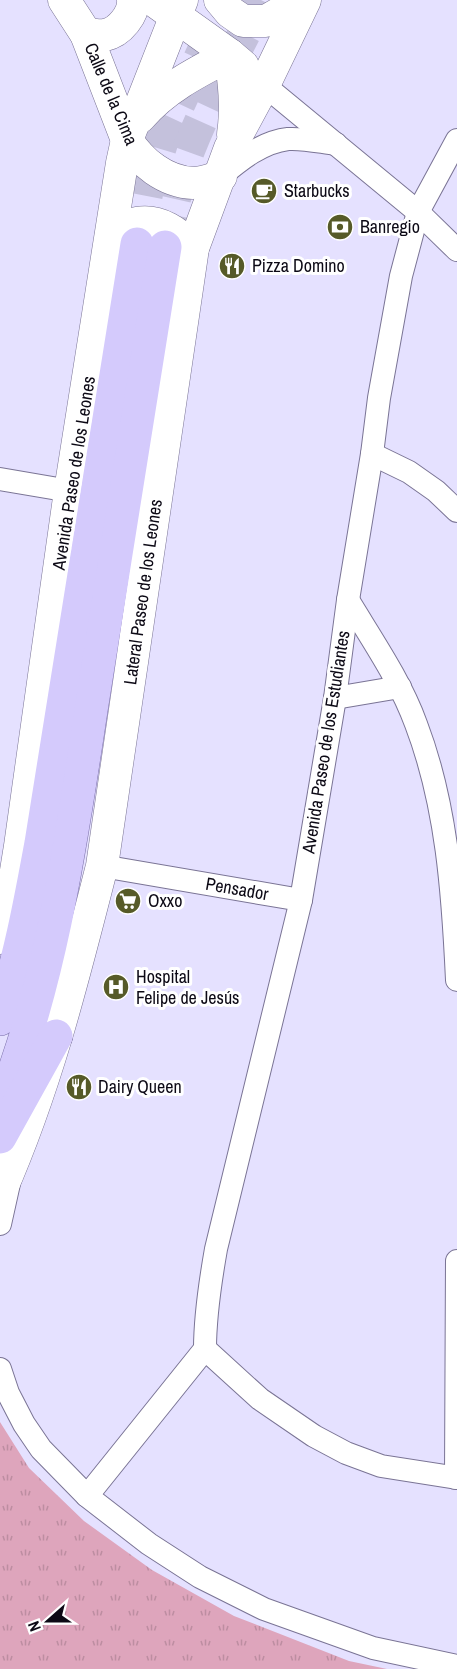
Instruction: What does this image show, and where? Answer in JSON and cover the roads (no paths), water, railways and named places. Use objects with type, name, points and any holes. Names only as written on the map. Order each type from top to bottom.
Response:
[{"type":"main road","name":"Avenida Paseo de los Leones","points":[[0,1019],[12,985],[25,929],[151,244]]},
{"type":"main road","name":"Avenida Paseo de los Leones","points":[[0,1109],[15,1072],[42,983],[69,848],[151,244]]},
{"type":"main road","points":[[7,1149],[56,1036]]},
{"type":"street","name":"Calle de la Cima","points":[[64,0],[86,34],[130,132],[137,154],[149,166],[163,174],[192,183],[207,181],[225,162],[271,143],[288,139],[337,145]]},
{"type":"street","points":[[86,34],[106,35],[124,24],[133,6],[133,0]]},
{"type":"street","points":[[220,0],[230,12],[243,21],[266,21],[285,10],[295,0]]},
{"type":"street","name":"Lateral Paseo de los Leones","points":[[56,1036],[78,964],[102,866],[151,244],[225,162],[305,0]]},
{"type":"street","name":"Calle de la Cima","points":[[170,5],[418,212],[457,250]]},
{"type":"street","name":"Avenida Paseo de los Leones","points":[[2,927],[15,877],[29,789],[70,490],[151,244],[122,163],[170,5]]},
{"type":"street","points":[[130,132],[150,105],[178,82],[230,55],[236,116],[225,162]]},
{"type":"street","name":"Avenida Paseo de los Estudiantes","points":[[205,1349],[205,1321],[216,1249],[301,900],[335,698],[379,398],[401,276],[418,212],[457,140]]},
{"type":"street","points":[[372,454],[409,472],[436,491],[457,511]]},
{"type":"street","points":[[0,479],[70,490]]},
{"type":"street","points":[[348,600],[400,687],[416,723],[432,773],[447,849],[454,917],[457,980]]},
{"type":"street","points":[[335,698],[400,687]]},
{"type":"street","name":"Pensador","points":[[102,866],[301,900]]},
{"type":"street","points":[[0,1192],[7,1149]]},
{"type":"street","points":[[0,1224],[7,1149]]},
{"type":"street","points":[[87,1496],[205,1349],[260,1399],[314,1436],[346,1453],[381,1466],[456,1478],[457,1261]]},
{"type":"street","points":[[0,1369],[8,1393],[24,1424],[41,1449],[87,1496],[149,1544],[200,1577],[264,1609],[373,1648],[457,1666]]},
{"type":"tunnel","points":[[137,244],[147,191],[163,138],[227,0]]},
{"type":"tunnel","points":[[165,247],[178,185],[189,149],[214,92],[261,0]]},
{"type":"place","name":"Starbucks","points":[[264,191]]},
{"type":"place","name":"Banregio","points":[[340,227]]},
{"type":"place","name":"Pizza Domino","points":[[232,266]]},
{"type":"place","name":"Oxxo","points":[[128,901]]},
{"type":"place","name":"Hospital Felipe de Jesús","points":[[116,987]]},
{"type":"place","name":"Dairy Queen","points":[[79,1087]]}]
